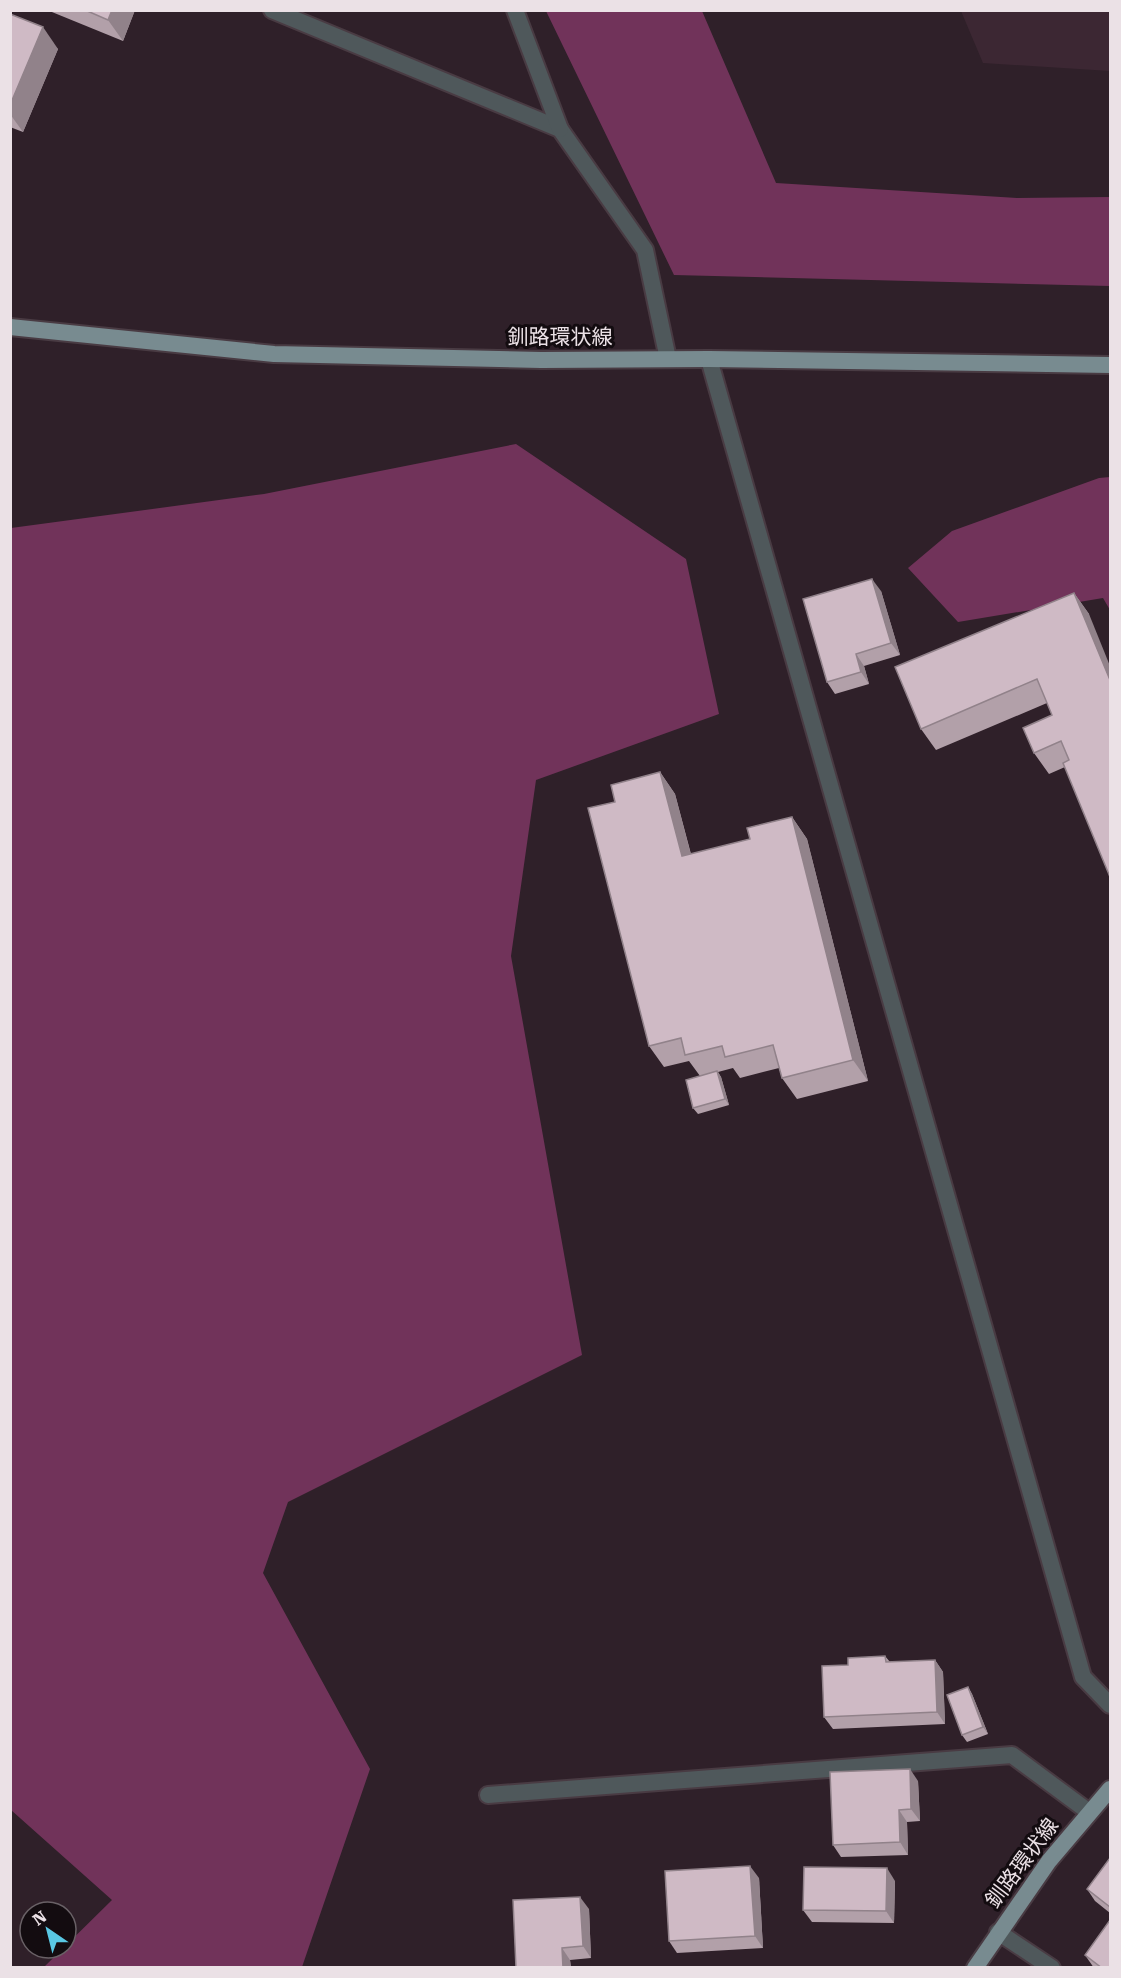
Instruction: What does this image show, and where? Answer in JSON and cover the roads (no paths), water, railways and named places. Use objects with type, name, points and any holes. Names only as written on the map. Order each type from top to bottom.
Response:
[{"type":"main road","name":"釧路環状線","points":[[10,327],[274,354],[541,360],[709,359],[1110,365]]},
{"type":"main road","name":"釧路環状線","points":[[975,1968],[1049,1861],[1110,1789]]},
{"type":"street","points":[[272,10],[560,129]]},
{"type":"street","points":[[515,10],[560,129],[645,250],[668,359]]},
{"type":"street","points":[[709,359],[1083,1677],[1110,1705]]},
{"type":"street","points":[[488,1795],[1012,1755],[1089,1812]]},
{"type":"street","points":[[998,1932],[1052,1968]]}]
